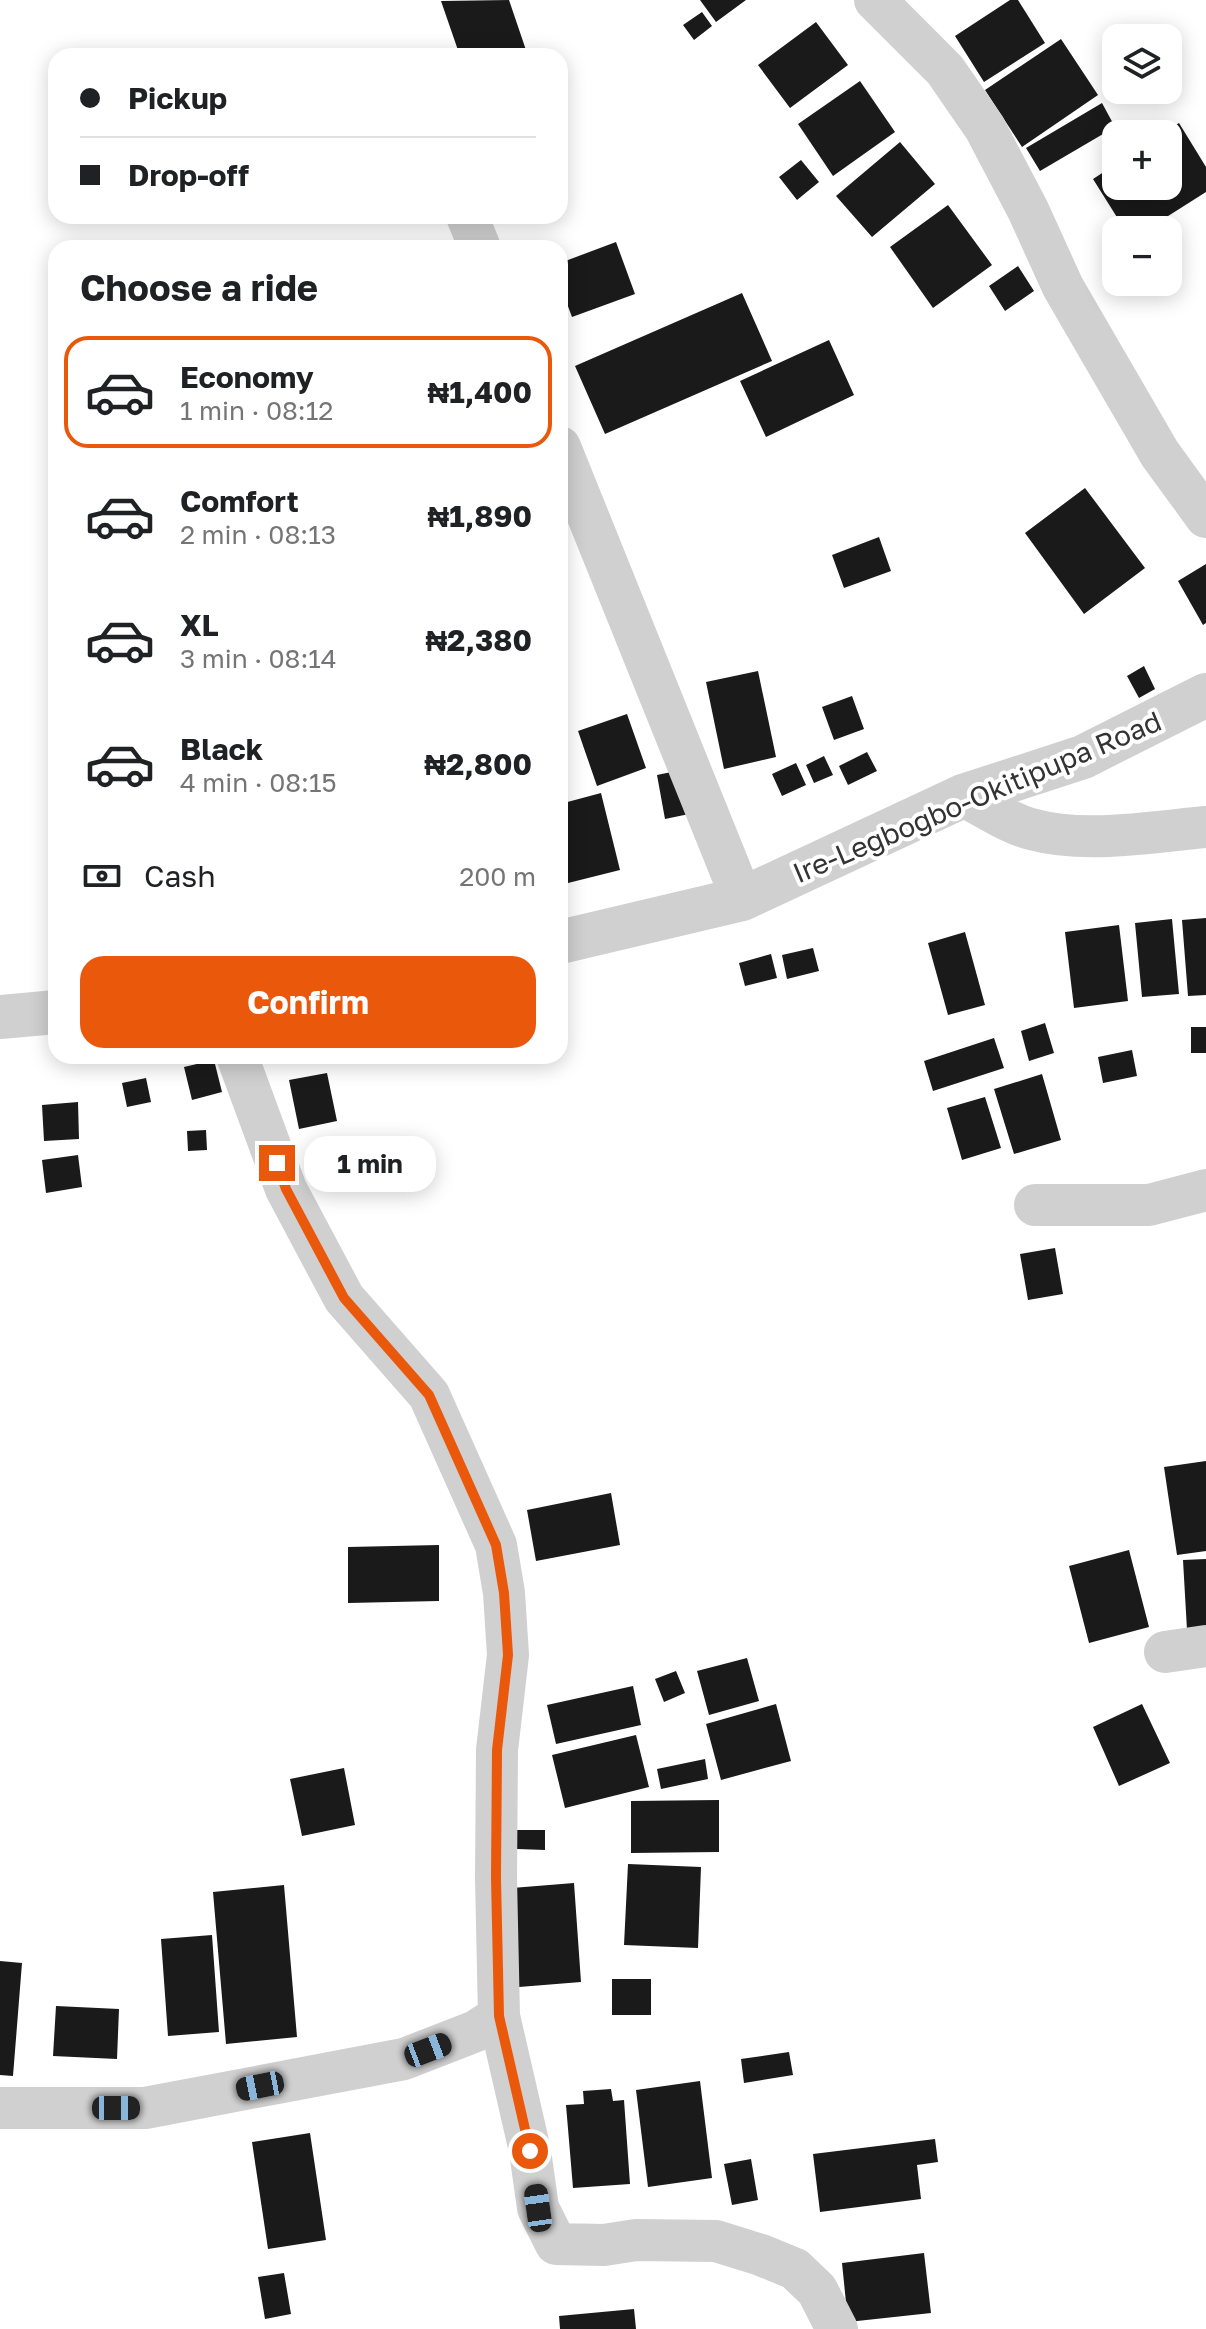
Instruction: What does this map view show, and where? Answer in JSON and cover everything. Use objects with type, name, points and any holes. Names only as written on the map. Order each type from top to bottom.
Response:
[{"type":"street","points":[[875,0],[945,70],[985,128],[1028,210],[1063,287],[1160,454],[1206,517]]},
{"type":"street","points":[[568,467],[742,899]]},
{"type":"street","name":"Ire-Legbogbo-Okitipupa Road","points":[[568,940],[742,899],[963,796],[1083,757],[1206,695]]},
{"type":"street","points":[[963,796],[1029,829],[1063,834],[1121,835],[1206,827]]},
{"type":"street","points":[[0,1017],[48,1013]]},
{"type":"street","points":[[240,1064],[286,1189],[344,1298],[429,1395],[496,1545],[504,1593],[508,1655],[497,1750],[499,2016],[530,2151],[538,2208],[556,2244],[604,2245],[636,2240],[716,2241],[761,2255],[795,2269],[817,2290],[837,2329]]},
{"type":"street","points":[[1035,1205],[1149,1205],[1206,1190]]},
{"type":"street","points":[[1165,1652],[1206,1646]]},
{"type":"street","points":[[0,2108],[145,2108],[404,2059],[476,2031],[499,2016]]},
{"type":"building","points":[[509,0],[525,48],[457,48],[441,1]]},
{"type":"building","points":[[700,0],[746,0],[716,22]]},
{"type":"building","points":[[1010,0],[1018,0],[1045,43],[984,82],[955,36]]},
{"type":"building","points":[[702,12],[712,26],[694,40],[683,25]]},
{"type":"building","points":[[816,22],[848,65],[790,108],[758,65]]},
{"type":"building","points":[[1061,39],[1098,95],[1022,147],[985,90]]},
{"type":"building","points":[[860,81],[895,132],[833,176],[798,124]]},
{"type":"building","points":[[1102,103],[1111,120],[1102,120],[1102,135],[1040,171],[1026,148]]},
{"type":"building","points":[[1182,128],[1206,167],[1206,192],[1168,216],[1116,216],[1106,200],[1182,200]]},
{"type":"building","points":[[900,142],[935,184],[872,237],[836,196]]},
{"type":"building","points":[[801,160],[819,182],[797,200],[779,177]]},
{"type":"building","points":[[1102,173],[1102,193],[1093,179]]},
{"type":"building","points":[[948,205],[992,265],[933,308],[890,247]]},
{"type":"building","points":[[616,242],[635,294],[572,317],[568,306],[568,260]]},
{"type":"building","points":[[1018,266],[1034,291],[1005,311],[989,286]]},
{"type":"building","points":[[742,293],[772,361],[605,434],[575,366]]},
{"type":"building","points":[[829,340],[854,395],[766,437],[740,381]]},
{"type":"building","points":[[1085,488],[1145,568],[1084,614],[1025,533]]},
{"type":"building","points":[[879,537],[891,571],[844,588],[832,555]]},
{"type":"building","points":[[1206,564],[1206,623],[1203,625],[1178,581]]},
{"type":"building","points":[[1144,666],[1155,689],[1139,698],[1127,676]]},
{"type":"building","points":[[758,671],[776,757],[724,769],[706,682]]},
{"type":"building","points":[[852,696],[864,729],[834,740],[822,707]]},
{"type":"building","points":[[627,714],[646,768],[597,786],[578,731]]},
{"type":"building","points":[[867,752],[877,771],[848,785],[839,766]]},
{"type":"building","points":[[824,756],[833,775],[814,783],[806,765]]},
{"type":"building","points":[[796,763],[806,785],[782,796],[772,774]]},
{"type":"building","points":[[681,770],[689,814],[665,819],[657,775]]},
{"type":"building","points":[[601,793],[620,870],[568,883],[568,802]]},
{"type":"building","points":[[1206,918],[1206,995],[1188,996],[1182,920]]},
{"type":"building","points":[[1172,919],[1179,994],[1142,997],[1135,923]]},
{"type":"building","points":[[1119,925],[1128,1001],[1074,1008],[1065,932]]},
{"type":"building","points":[[965,932],[985,1005],[948,1015],[928,943]]},
{"type":"building","points":[[813,948],[819,971],[787,979],[782,955]]},
{"type":"building","points":[[771,954],[777,978],[745,986],[739,963]]},
{"type":"building","points":[[1045,1023],[1054,1053],[1029,1061],[1021,1031]]},
{"type":"building","points":[[1191,1027],[1206,1027],[1206,1053],[1191,1053]]},
{"type":"building","points":[[994,1038],[1004,1068],[933,1091],[924,1061]]},
{"type":"building","points":[[1132,1050],[1137,1076],[1103,1083],[1098,1057]]},
{"type":"building","points":[[215,1064],[222,1092],[192,1100],[184,1067]]},
{"type":"building","points":[[327,1073],[337,1121],[299,1129],[289,1080]]},
{"type":"building","points":[[1042,1074],[1061,1140],[1014,1154],[994,1089]]},
{"type":"building","points":[[146,1078],[151,1102],[127,1107],[122,1083]]},
{"type":"building","points":[[985,1097],[1001,1148],[962,1160],[947,1108]]},
{"type":"building","points":[[78,1102],[79,1139],[44,1141],[42,1105]]},
{"type":"building","points":[[206,1130],[207,1150],[188,1151],[187,1131]]},
{"type":"building","points":[[78,1155],[82,1187],[46,1193],[42,1160]]},
{"type":"building","points":[[1055,1248],[1063,1294],[1028,1300],[1020,1254]]},
{"type":"building","points":[[1206,1461],[1206,1551],[1177,1555],[1164,1467]]},
{"type":"building","points":[[611,1493],[620,1545],[536,1561],[527,1510]]},
{"type":"building","points":[[439,1545],[439,1601],[348,1603],[348,1547]]},
{"type":"building","points":[[1129,1550],[1149,1627],[1089,1643],[1069,1566]]},
{"type":"building","points":[[1206,1559],[1206,1629],[1187,1630],[1183,1560]]},
{"type":"building","points":[[747,1658],[759,1701],[709,1715],[697,1671]]},
{"type":"building","points":[[676,1671],[685,1693],[664,1702],[655,1679]]},
{"type":"building","points":[[633,1686],[641,1725],[556,1744],[547,1705]]},
{"type":"building","points":[[776,1704],[791,1761],[721,1780],[706,1724]]},
{"type":"building","points":[[1142,1704],[1170,1763],[1119,1786],[1093,1727]]},
{"type":"building","points":[[636,1735],[649,1787],[565,1808],[552,1755]]},
{"type":"building","points":[[705,1759],[708,1779],[661,1789],[657,1769]]},
{"type":"building","points":[[344,1768],[355,1825],[302,1836],[290,1779]]},
{"type":"building","points":[[719,1800],[719,1852],[631,1853],[631,1801]]},
{"type":"building","points":[[517,1830],[545,1830],[545,1850],[517,1849]]},
{"type":"building","points":[[628,1864],[701,1867],[698,1948],[624,1945]]},
{"type":"building","points":[[574,1883],[581,1982],[519,1987],[512,1888]]},
{"type":"building","points":[[284,1885],[297,2037],[226,2044],[213,1892]]},
{"type":"building","points":[[212,1935],[219,2032],[168,2036],[161,1939]]},
{"type":"building","points":[[0,1961],[22,1963],[13,2076],[0,2075]]},
{"type":"building","points":[[612,1979],[651,1979],[651,2015],[612,2015]]},
{"type":"building","points":[[56,2006],[119,2009],[117,2059],[53,2056]]},
{"type":"building","points":[[789,2052],[793,2075],[744,2083],[741,2059]]},
{"type":"building","points":[[700,2081],[712,2178],[648,2187],[636,2090]]},
{"type":"building","points":[[611,2089],[613,2101],[624,2100],[630,2184],[573,2188],[566,2105],[584,2104],[583,2091]]},
{"type":"building","points":[[310,2133],[326,2240],[268,2249],[252,2142]]},
{"type":"building","points":[[935,2139],[938,2162],[917,2165],[921,2199],[820,2212],[813,2154]]},
{"type":"building","points":[[751,2159],[758,2200],[732,2205],[724,2164]]},
{"type":"building","points":[[924,2253],[931,2313],[848,2322],[842,2263]]},
{"type":"building","points":[[284,2273],[291,2314],[265,2319],[258,2277]]},
{"type":"building","points":[[634,2309],[636,2329],[560,2329],[559,2316]]},
{"type":"route","points":[[277,1163],[286,1189],[344,1298],[429,1395],[496,1545],[504,1593],[508,1655],[497,1750],[499,2016],[530,2151]]}]
